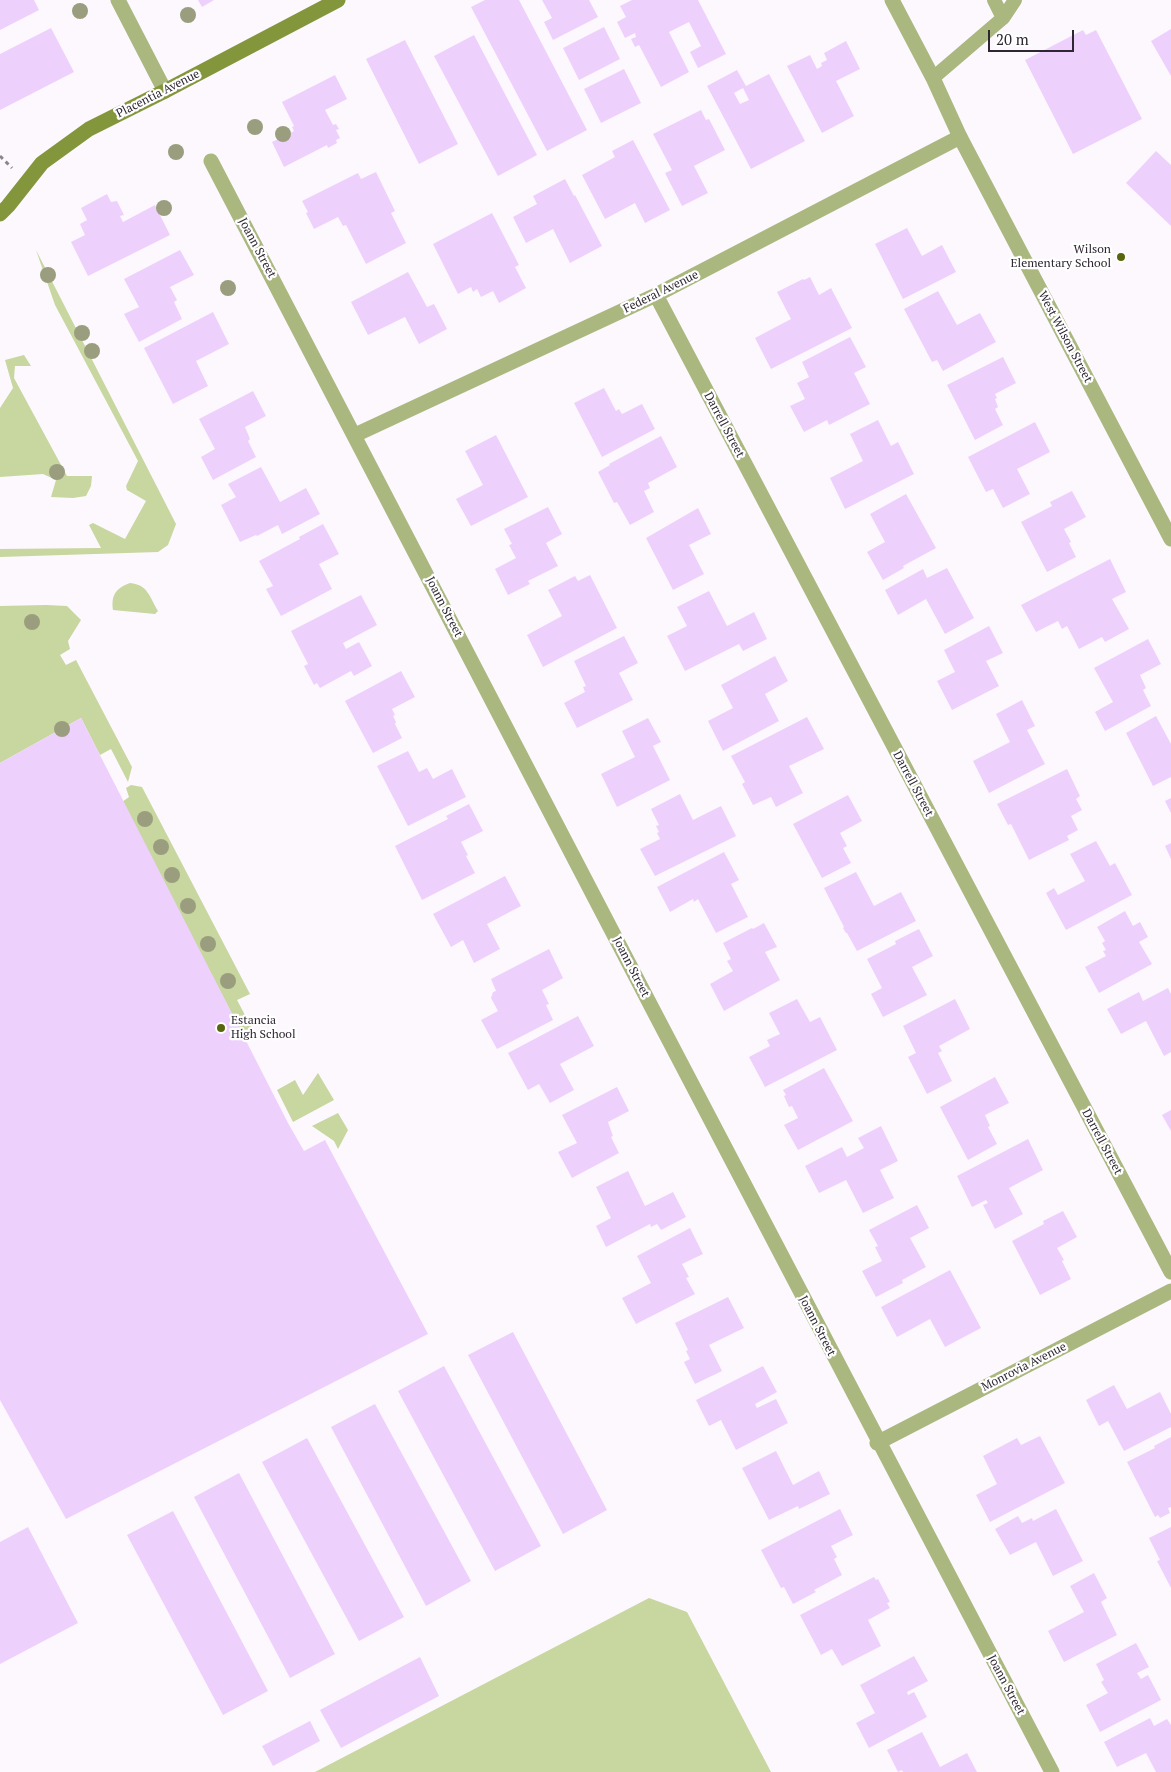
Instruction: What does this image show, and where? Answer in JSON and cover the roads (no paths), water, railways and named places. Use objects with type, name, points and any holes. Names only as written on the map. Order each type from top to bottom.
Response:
[{"type":"main road","name":"Placentia Avenue","points":[[0,214],[42,163],[88,129],[165,91],[338,0]]},
{"type":"street","points":[[118,0],[165,91]]},
{"type":"street","name":"West Wilson Street","points":[[892,0],[933,78],[960,137],[1171,539]]},
{"type":"street","name":"Federal Avenue","points":[[355,435],[656,295],[960,137]]},
{"type":"street","name":"Joann Street","points":[[211,161],[877,1443],[1052,1772]]},
{"type":"street","name":"Darrell Street","points":[[656,295],[1171,1272]]},
{"type":"street","name":"Monrovia Avenue","points":[[877,1443],[1171,1291]]},
{"type":"lane","points":[[994,0],[1003,18]]},
{"type":"lane","points":[[933,78],[1003,18],[1015,0]]},
{"type":"place","name":"Wilson Elementary School","points":[[1121,257]]},
{"type":"place","name":"Estancia High School","points":[[221,1028]]}]
